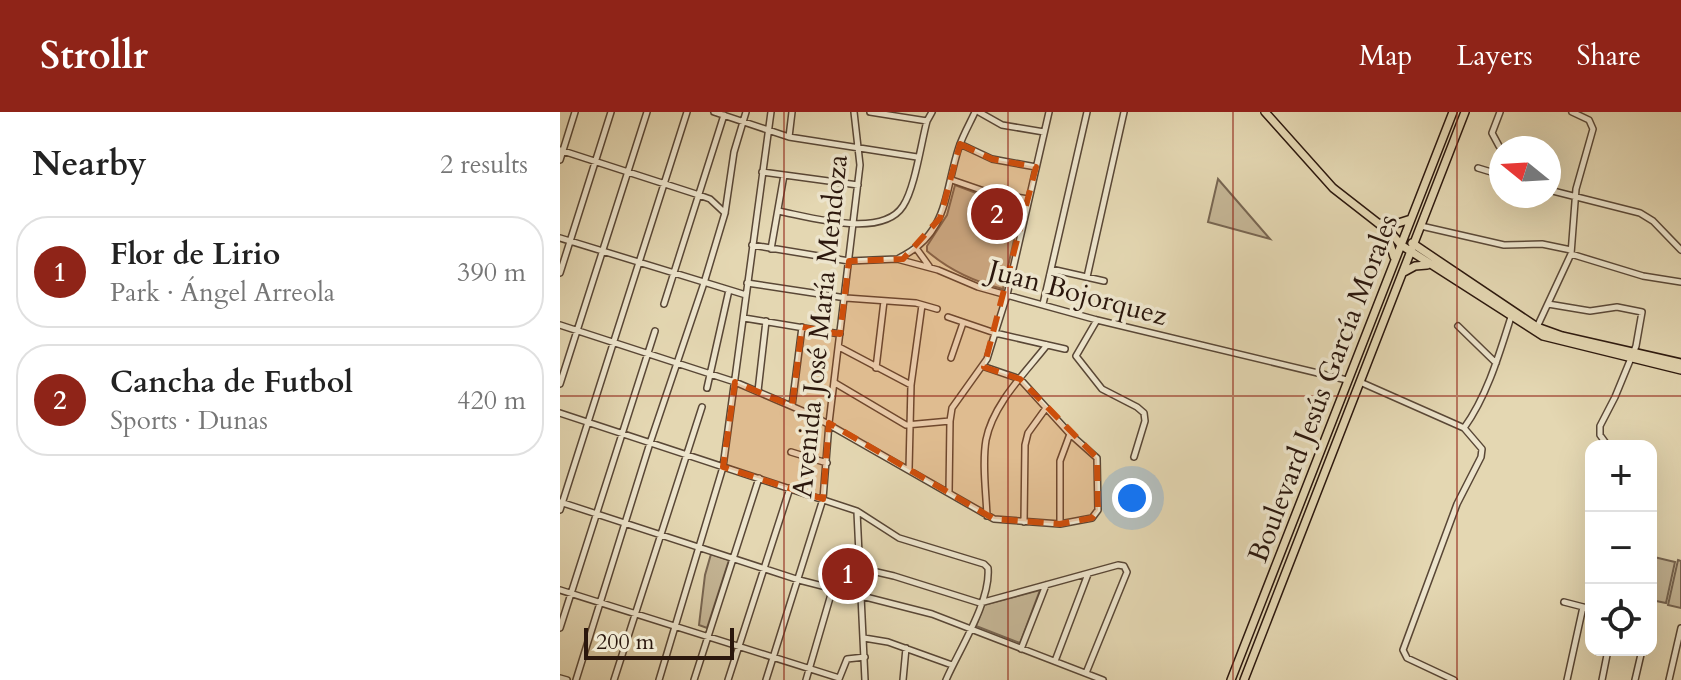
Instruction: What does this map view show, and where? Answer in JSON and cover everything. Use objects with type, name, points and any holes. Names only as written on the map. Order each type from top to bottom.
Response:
[{"type":"main road","points":[[1265,112],[1333,188],[1388,232],[1536,330]]},
{"type":"main road","name":"Boulevard Jesús García Morales","points":[[1231,680],[1453,112]]},
{"type":"main road","name":"Boulevard Jesús García Morales","points":[[1244,680],[1465,112]]},
{"type":"main road","points":[[1377,223],[1392,225],[1411,219]]},
{"type":"main road","points":[[1388,232],[1395,260]]},
{"type":"main road","points":[[1412,248],[1431,265],[1536,330],[1681,370]]},
{"type":"main road","points":[[1404,272],[1415,266],[1431,265]]},
{"type":"main road","points":[[1632,355],[1681,363]]},
{"type":"street","points":[[560,160],[575,112]]},
{"type":"street","points":[[560,273],[611,112]]},
{"type":"street","points":[[560,384],[647,112]]},
{"type":"street","points":[[560,510],[687,112]]},
{"type":"street","points":[[714,112],[789,137],[917,157]]},
{"type":"street","points":[[576,680],[725,213],[734,152],[746,112]]},
{"type":"street","points":[[659,680],[723,467],[771,112]]},
{"type":"street","points":[[789,137],[792,112]]},
{"type":"street","name":"Avenida José María Mendoza","points":[[766,680],[823,499],[829,423],[858,185],[859,149],[854,112]]},
{"type":"street","points":[[870,112],[927,121]]},
{"type":"street","points":[[778,211],[854,223],[882,222],[903,207],[932,112]]},
{"type":"street","points":[[897,259],[916,248],[940,218],[960,144],[977,112],[1002,125],[1044,132]]},
{"type":"street","points":[[949,493],[950,421],[958,399],[982,366],[995,333],[1007,295],[1049,112]]},
{"type":"street","points":[[1043,304],[1087,112]]},
{"type":"street","points":[[1087,277],[1124,112]]},
{"type":"street","points":[[1494,136],[1500,112]]},
{"type":"street","points":[[1536,330],[1571,252],[1574,198],[1593,126],[1589,120],[1572,112]]},
{"type":"street","points":[[664,304],[724,115]]},
{"type":"street","points":[[960,144],[992,159],[1036,167]]},
{"type":"street","points":[[562,150],[710,199],[725,213]]},
{"type":"street","points":[[1478,168],[1489,171]]},
{"type":"street","points":[[762,172],[858,185]]},
{"type":"street","points":[[771,249],[784,175]]},
{"type":"street","points":[[952,180],[987,192],[1028,199]]},
{"type":"street","points":[[1561,194],[1640,213],[1653,221],[1681,250]]},
{"type":"street","points":[[1421,226],[1504,245],[1542,244],[1643,276],[1681,282]]},
{"type":"street","points":[[560,238],[746,295]]},
{"type":"street","name":"Juan Bojorquez","points":[[752,245],[849,261],[897,259],[1097,320],[1347,380]]},
{"type":"street","points":[[916,248],[930,267]]},
{"type":"street","points":[[1051,269],[1104,281]]},
{"type":"street","points":[[747,283],[937,309]]},
{"type":"street","points":[[707,388],[729,290]]},
{"type":"street","points":[[876,368],[884,301]]},
{"type":"street","points":[[1548,304],[1586,311],[1620,307],[1641,311],[1642,321],[1632,355],[1600,426],[1604,440]]},
{"type":"street","points":[[909,470],[911,385],[922,305]]},
{"type":"street","points":[[948,317],[995,333],[1065,349]]},
{"type":"street","points":[[1464,428],[1496,363],[1511,317]]},
{"type":"street","points":[[744,318],[840,334]]},
{"type":"street","points":[[1097,320],[1076,356],[1102,389],[1144,413],[1145,421],[1134,457]]},
{"type":"street","points":[[758,391],[766,321]]},
{"type":"street","points":[[951,358],[963,323]]},
{"type":"street","points":[[560,325],[735,382],[792,406],[829,423],[987,517],[1060,524],[1085,521],[1095,516],[1098,510],[1097,458],[1070,434],[1020,379],[982,366]]},
{"type":"street","points":[[1458,326],[1496,363]]},
{"type":"street","points":[[792,406],[802,327]]},
{"type":"street","points":[[560,628],[655,331]]},
{"type":"street","points":[[987,517],[987,438],[998,410],[1047,345]]},
{"type":"street","points":[[839,347],[911,385]]},
{"type":"street","points":[[1360,382],[1464,428],[1479,443],[1482,452],[1457,504],[1403,650],[1407,658],[1454,680]]},
{"type":"street","points":[[835,383],[909,426],[950,421]]},
{"type":"street","points":[[614,680],[702,407]]},
{"type":"street","points":[[1024,522],[1025,445],[1028,433],[1046,408]]},
{"type":"street","points":[[560,413],[857,511],[899,538],[984,564],[988,568],[988,577],[980,603],[946,680]]},
{"type":"street","points":[[1060,524],[1060,461],[1070,434]]},
{"type":"street","points":[[791,452],[827,463]]},
{"type":"street","points":[[694,680],[759,478]]},
{"type":"street","points":[[728,680],[790,488]]},
{"type":"street","points":[[561,502],[799,580],[905,605],[1103,680]]},
{"type":"street","points":[[857,511],[865,680]]},
{"type":"street","points":[[806,680],[841,560],[859,557]]},
{"type":"street","points":[[859,568],[980,603],[1118,565],[1124,566],[1127,572],[1086,673]]},
{"type":"street","points":[[1055,661],[1088,574]]},
{"type":"street","points":[[1021,649],[1046,585]]},
{"type":"street","points":[[560,590],[839,679],[847,659],[865,657]]},
{"type":"street","points":[[1564,602],[1583,607],[1567,680]]},
{"type":"street","points":[[1669,680],[1681,629]]},
{"type":"street","points":[[864,638],[906,648],[952,665]]},
{"type":"street","points":[[903,680],[906,648]]},
{"type":"street","points":[[1602,680],[1607,656]]},
{"type":"street","points":[[1635,680],[1641,656]]},
{"type":"street","points":[[560,678],[567,680]]},
{"type":"highlighted area","points":[[960,144],[992,159],[1036,167],[984,367],[1020,379],[1097,458],[1098,510],[1092,518],[1060,524],[994,519],[829,423],[823,499],[723,467],[735,382],[792,406],[802,327],[840,334],[849,261],[903,259],[940,218]]},
{"type":"shaded area","points":[[1218,179],[1270,239],[1208,222]]},
{"type":"shaded area","points":[[955,185],[984,196],[1022,204],[1003,289],[963,274],[927,251],[927,246],[947,215]]},
{"type":"shaded area","points":[[711,554],[729,560],[707,628],[699,625],[705,575]]},
{"type":"shaded area","points":[[1657,558],[1675,562],[1666,603],[1657,601]]},
{"type":"shaded area","points":[[842,560],[856,561],[857,591],[835,586]]},
{"type":"shaded area","points":[[1678,560],[1681,561],[1681,608],[1668,605]]},
{"type":"shaded area","points":[[1040,590],[1020,643],[976,626],[984,605]]},
{"type":"place","name":"Cancha de Futbol","points":[[997,214]]},
{"type":"place","name":"Flor de Lirio","points":[[848,574]]}]
